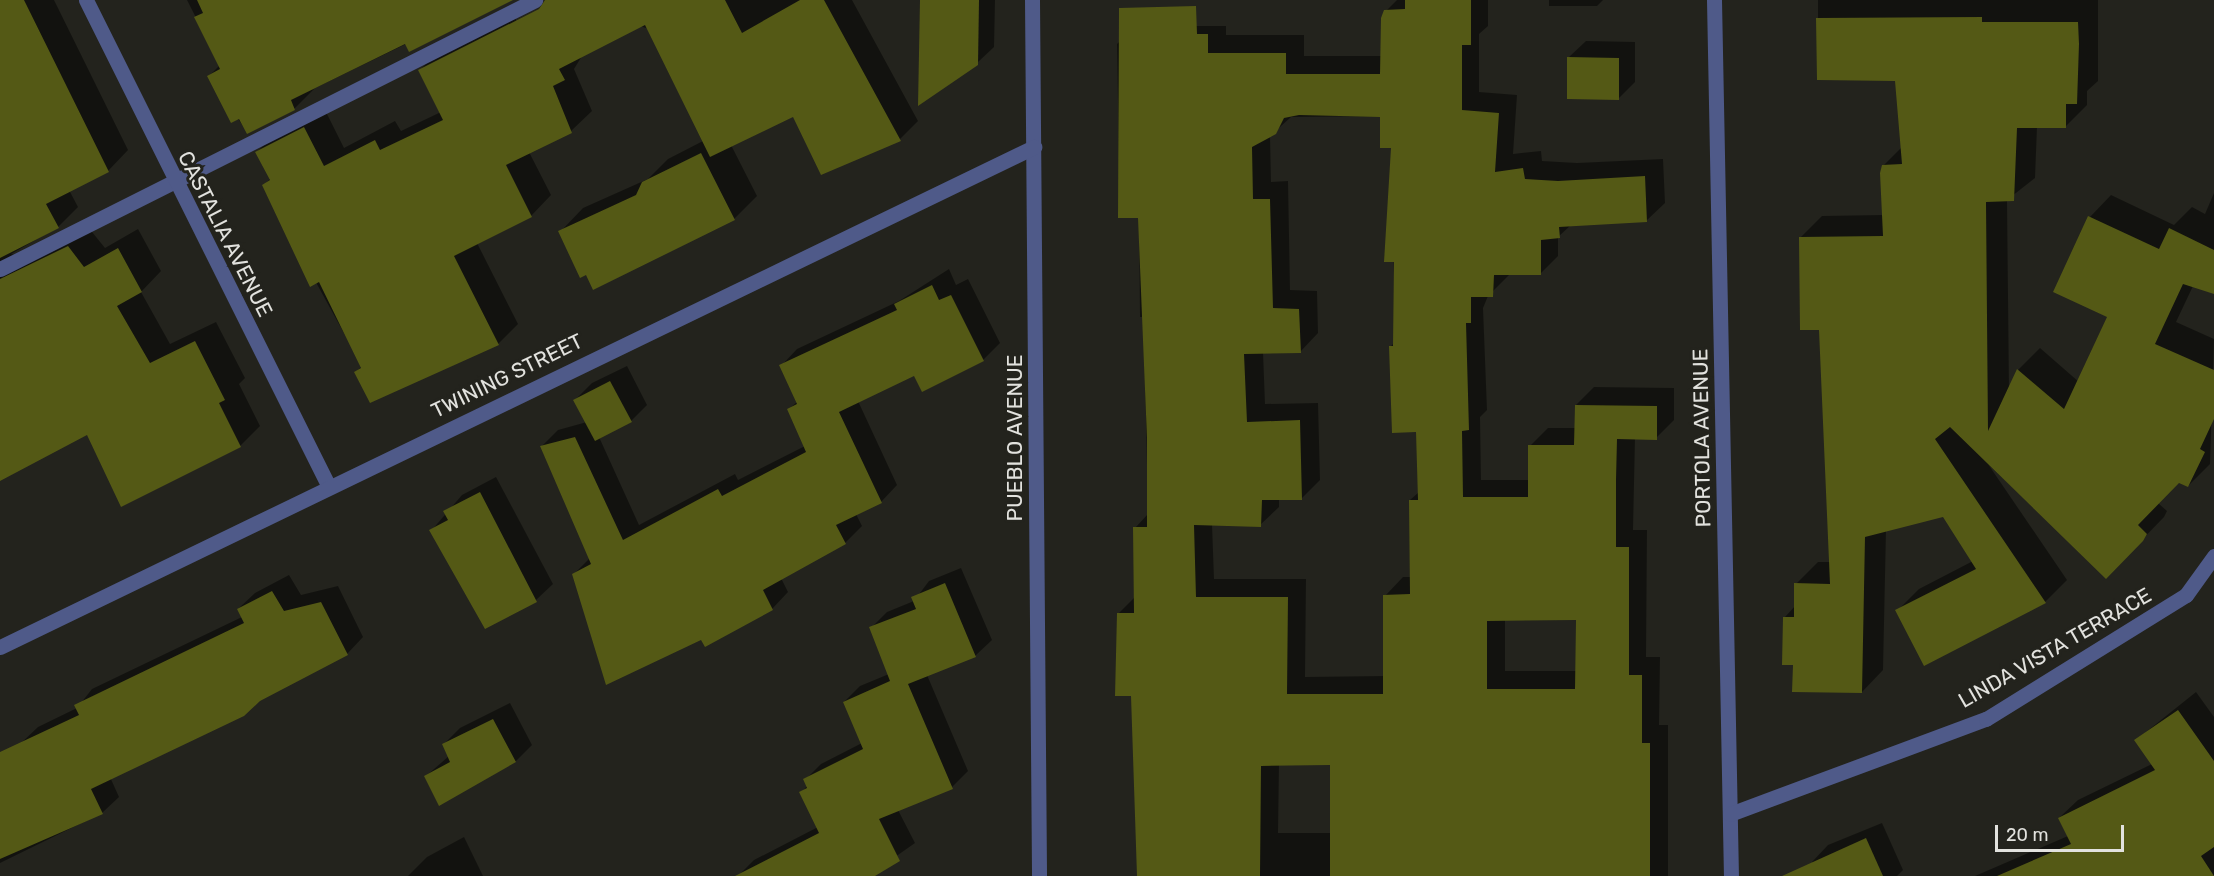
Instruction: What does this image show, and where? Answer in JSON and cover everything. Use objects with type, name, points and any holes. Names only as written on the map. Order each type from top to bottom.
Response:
[{"type":"street","name":"CASTALIA AVENUE","points":[[86,0],[328,484]]},
{"type":"street","points":[[0,268],[536,0]]},
{"type":"street","name":"PUEBLO AVENUE","points":[[1032,0],[1039,876]]},
{"type":"street","name":"PORTOLA AVENUE","points":[[1714,0],[1731,876]]},
{"type":"street","name":"TWINING STREET","points":[[0,647],[328,484],[1034,147]]},
{"type":"street","name":"LINDA VISTA TERRACE","points":[[1730,814],[1986,719],[2187,595],[2214,556]]},
{"type":"building","points":[[0,0],[24,0],[109,172],[46,204],[59,228],[0,258]]},
{"type":"building","points":[[197,0],[513,0],[409,52],[405,44],[291,100],[295,110],[247,134],[239,119],[231,123],[207,76],[220,69],[194,17],[203,13]]},
{"type":"building","points":[[545,0],[725,0],[742,33],[800,0],[824,0],[901,141],[821,175],[793,117],[710,157],[645,25],[559,69],[565,80],[553,86],[572,133],[506,165],[532,217],[454,256],[499,345],[370,403],[354,372],[361,368],[319,282],[310,287],[262,185],[270,180],[255,152],[304,127],[324,166],[375,140],[380,150],[443,120],[418,70],[539,9]]},
{"type":"building","points":[[920,0],[979,0],[978,65],[918,106]]},
{"type":"building","points":[[1405,0],[1471,0],[1471,45],[1462,45],[1462,110],[1499,113],[1495,172],[1523,168],[1525,179],[1558,181],[1645,176],[1647,222],[1559,227],[1560,238],[1541,240],[1541,275],[1494,275],[1493,297],[1471,297],[1471,323],[1466,323],[1469,430],[1462,431],[1463,497],[1528,497],[1528,445],[1574,445],[1575,405],[1657,406],[1657,440],[1617,439],[1616,480],[1616,547],[1629,547],[1629,675],[1642,675],[1642,743],[1650,743],[1650,876],[1330,876],[1330,765],[1261,766],[1260,876],[1137,876],[1131,696],[1115,696],[1117,613],[1134,613],[1133,527],[1147,527],[1147,438],[1138,218],[1118,218],[1119,8],[1196,6],[1197,34],[1208,34],[1208,53],[1286,53],[1286,74],[1380,74],[1381,18],[1384,10],[1405,9]],"holes":[[[1299,115],[1380,117],[1380,148],[1391,148],[1384,262],[1394,262],[1393,346],[1389,346],[1392,433],[1416,432],[1418,500],[1409,500],[1410,594],[1383,595],[1383,694],[1287,694],[1288,597],[1196,597],[1194,525],[1261,527],[1262,500],[1302,500],[1300,420],[1247,422],[1244,354],[1301,353],[1299,309],[1273,308],[1270,199],[1253,199],[1252,147],[1276,134],[1284,118]],[[1576,620],[1575,689],[1487,689],[1487,621]]]},
{"type":"building","points":[[1982,17],[1982,22],[2078,22],[2079,44],[2077,104],[2066,104],[2066,128],[2017,128],[2014,201],[1986,202],[1988,431],[2017,369],[2064,409],[2107,317],[2053,292],[2088,216],[2159,249],[2169,228],[2214,250],[2214,294],[2183,284],[2155,344],[2214,370],[2214,419],[2200,449],[2205,452],[2188,487],[2179,483],[2138,525],[2147,534],[2143,541],[2106,579],[1950,427],[1935,439],[2046,603],[1924,666],[1895,610],[1976,569],[1943,517],[1865,537],[1862,693],[1792,692],[1793,665],[1782,665],[1783,617],[1794,617],[1794,583],[1830,584],[1819,330],[1800,330],[1799,237],[1883,236],[1880,173],[1882,165],[1902,164],[1895,81],[1817,80],[1816,18]]},
{"type":"building","points":[[1567,57],[1619,58],[1619,100],[1567,99]]},
{"type":"building","points":[[701,153],[735,220],[593,290],[586,275],[580,278],[558,231],[636,195],[642,182]]},
{"type":"building","points":[[68,246],[84,267],[118,248],[142,292],[117,306],[150,363],[195,341],[225,400],[219,403],[241,447],[121,507],[87,435],[0,481],[0,279]]},
{"type":"building","points":[[932,285],[939,300],[951,295],[984,361],[922,392],[914,376],[839,412],[882,503],[836,525],[846,544],[763,590],[773,610],[705,647],[701,640],[606,685],[572,574],[591,564],[540,446],[575,437],[623,540],[718,489],[722,496],[806,452],[787,409],[797,404],[779,365],[897,310],[894,304]]},
{"type":"building","points":[[610,381],[632,422],[595,441],[573,400]]},
{"type":"building","points":[[480,492],[537,602],[485,629],[429,530],[448,520],[443,511]]},
{"type":"building","points":[[945,583],[976,657],[908,684],[953,789],[879,819],[900,861],[875,876],[735,876],[819,833],[799,792],[807,788],[803,779],[863,749],[843,702],[890,681],[869,627],[916,609],[911,597]]},
{"type":"building","points":[[272,591],[284,611],[321,602],[348,655],[260,701],[244,716],[91,789],[103,814],[0,859],[0,752],[79,715],[74,705],[244,623],[237,609]]},
{"type":"building","points":[[2178,710],[2214,761],[2214,847],[2201,856],[2214,876],[1997,876],[2071,844],[2058,818],[2155,770],[2134,740]]},
{"type":"building","points":[[493,719],[516,762],[439,806],[424,776],[450,762],[442,744]]},
{"type":"building","points":[[1866,838],[1883,876],[1782,876]]}]
